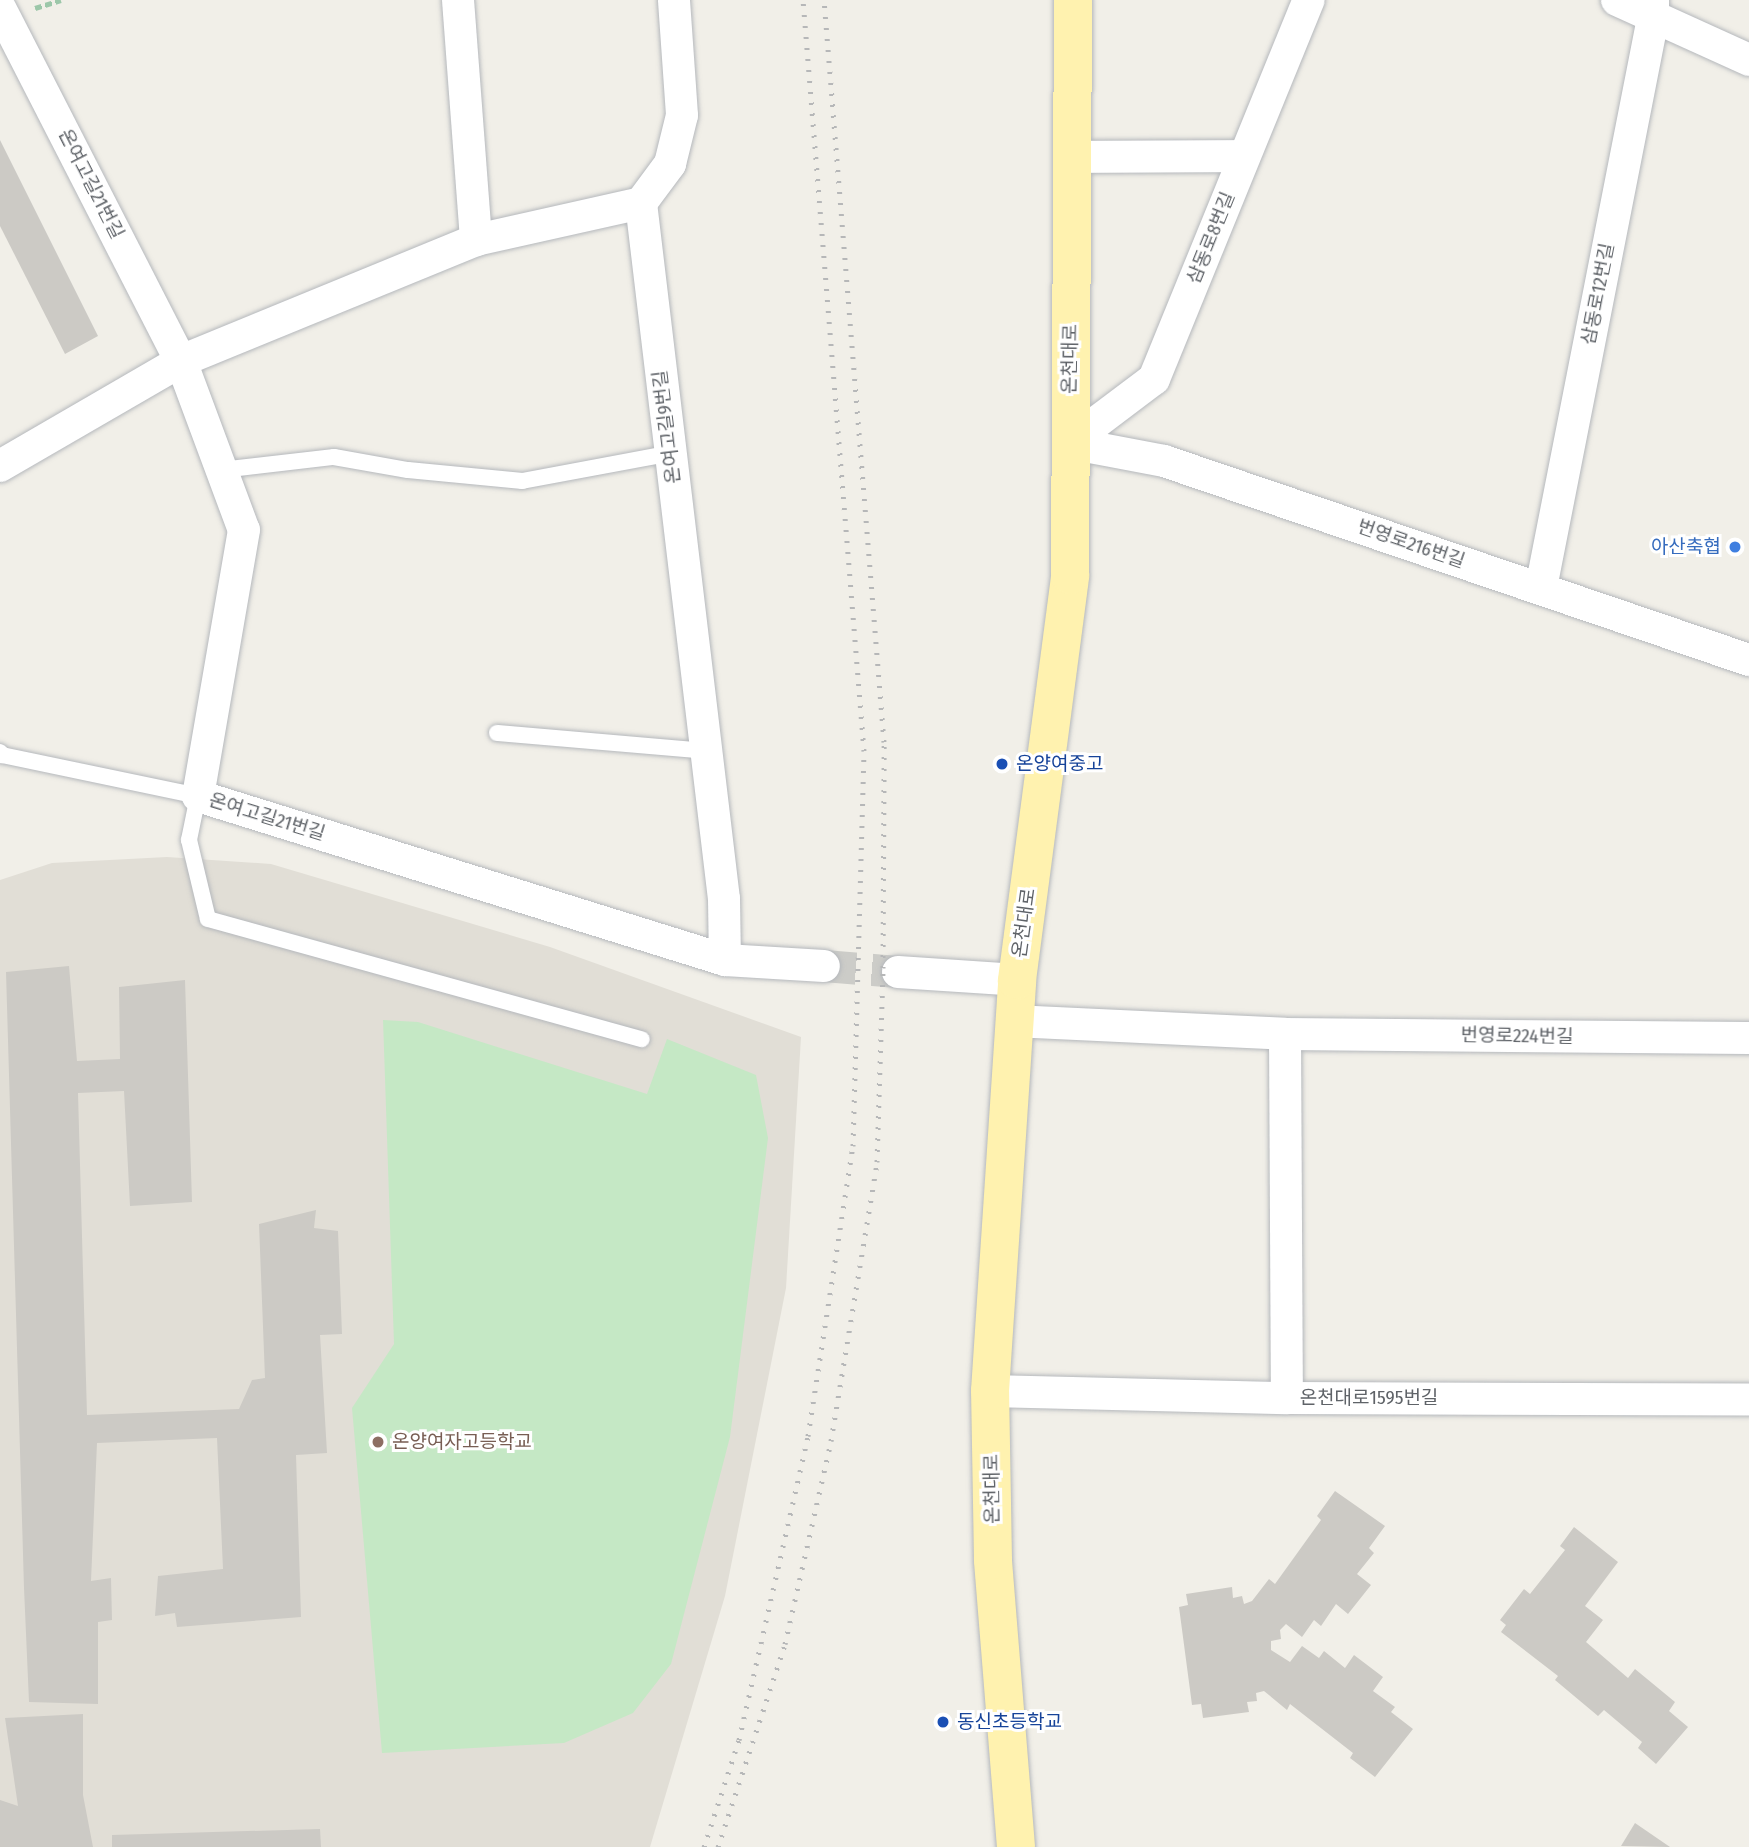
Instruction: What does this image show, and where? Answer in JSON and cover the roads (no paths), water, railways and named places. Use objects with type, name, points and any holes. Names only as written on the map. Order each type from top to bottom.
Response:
[{"type":"main road","name":"온천대로","points":[[1016,1847],[993,1560],[990,1391],[1017,979],[1070,575],[1073,0]]},
{"type":"street","points":[[458,0],[476,240]]},
{"type":"street","points":[[0,466],[181,361],[476,240],[641,203],[670,164],[682,115],[674,0]]},
{"type":"street","name":"삼동로8번길","points":[[1069,443],[1154,379],[1310,0]]},
{"type":"street","points":[[1617,0],[1653,9],[1749,60]]},
{"type":"street","name":"온여고길21번길","points":[[0,8],[181,361],[244,530],[198,796],[725,960]]},
{"type":"street","name":"삼동로12번길","points":[[1541,588],[1653,9]]},
{"type":"street","points":[[1072,157],[1244,156]]},
{"type":"street","name":"온여고길9번길","points":[[641,203],[724,899],[725,960]]},
{"type":"street","name":"번영로216번길","points":[[1069,443],[1164,461],[1749,660]]},
{"type":"street","points":[[725,960],[824,967]]},
{"type":"street","points":[[898,972],[1017,979]]},
{"type":"street","name":"번영로224번길","points":[[1013,1021],[1285,1034],[1749,1038]]},
{"type":"street","points":[[1285,1034],[1287,1398]]},
{"type":"street","name":"온천대로1595번길","points":[[990,1391],[1287,1398],[1749,1400]]},
{"type":"lane","points":[[222,470],[334,457],[408,470],[522,481],[671,453]]},
{"type":"lane","points":[[497,733],[706,751]]},
{"type":"lane","points":[[1,755],[198,796],[189,841],[208,919],[642,1039]]},
{"type":"tunnel","points":[[824,966],[898,972]]},
{"type":"railway","points":[[704,1847],[739,1740],[808,1436],[853,1146],[864,751],[803,0]]},
{"type":"railway","points":[[718,1847],[785,1644],[831,1441],[877,1162],[883,968],[884,742],[824,0]]},
{"type":"place","name":"아산축협","points":[[1735,547]]},
{"type":"place","name":"온양여중고","points":[[1002,764]]},
{"type":"place","name":"온양여자고등학교","points":[[378,1442]]},
{"type":"place","name":"동신초등학교","points":[[943,1722]]}]
